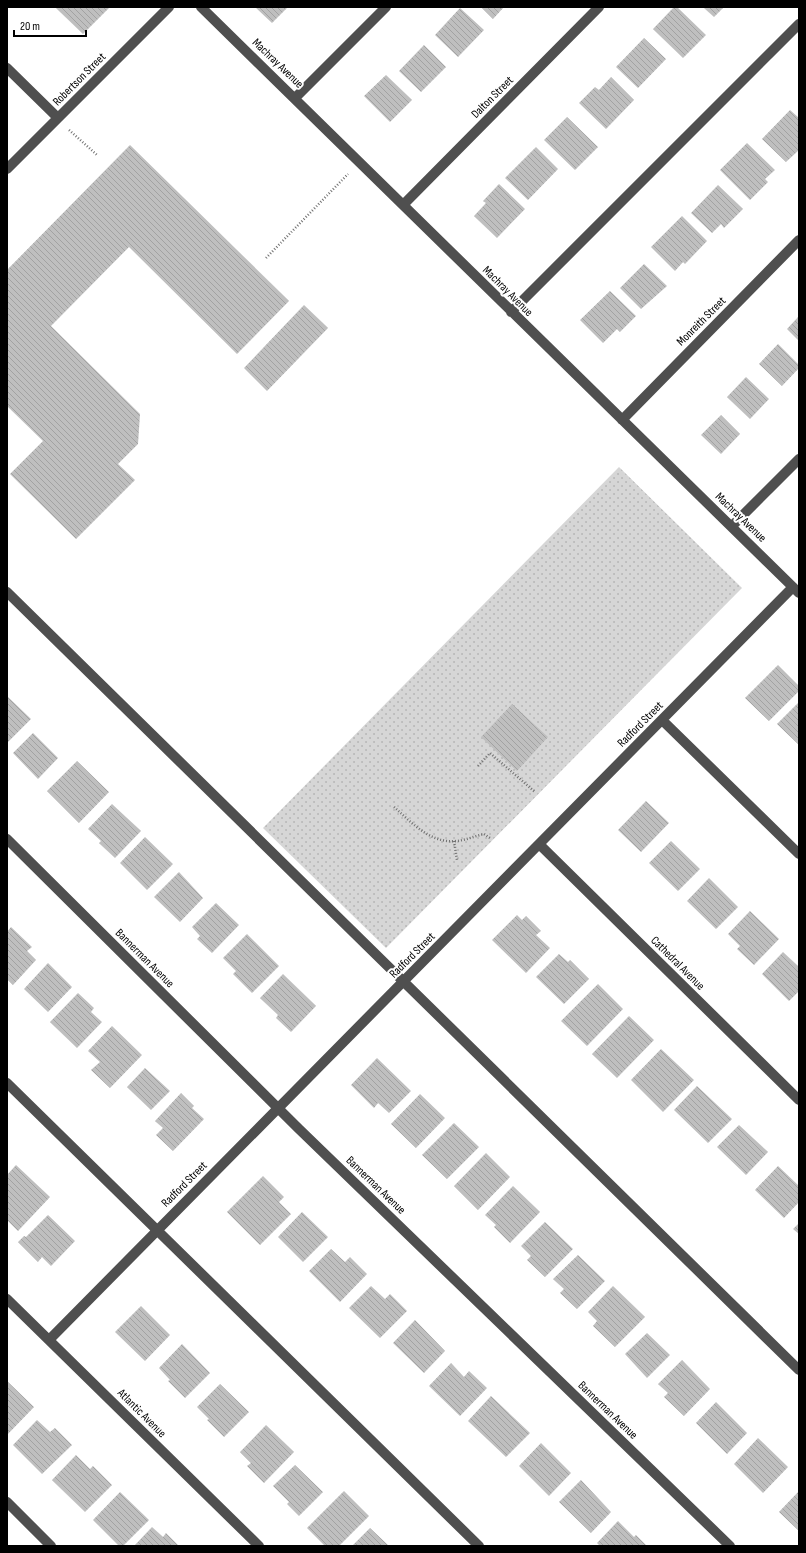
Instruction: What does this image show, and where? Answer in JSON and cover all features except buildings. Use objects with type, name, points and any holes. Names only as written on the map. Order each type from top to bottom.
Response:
[{"type":"street","name":"Robertson Street","points":[[7,169],[169,7]]},
{"type":"street","name":"Machray Avenue","points":[[201,7],[796,590]]},
{"type":"street","points":[[295,98],[386,7]]},
{"type":"street","name":"Dalton Street","points":[[403,206],[599,7]]},
{"type":"street","points":[[511,312],[799,24]]},
{"type":"street","points":[[7,68],[58,118]]},
{"type":"street","name":"Monreith Street","points":[[622,420],[799,240]]},
{"type":"street","points":[[732,526],[799,459]]},
{"type":"street","name":"Radford Street","points":[[49,1340],[156,1230],[662,720],[796,590]]},
{"type":"street","points":[[7,592],[799,1370]]},
{"type":"street","points":[[662,720],[799,854]]},
{"type":"street","name":"Bannerman Avenue","points":[[7,839],[277,1108],[730,1546]]},
{"type":"street","name":"Cathedral Avenue","points":[[539,844],[799,1100]]},
{"type":"street","points":[[7,1082],[479,1546]]},
{"type":"street","name":"Atlantic Avenue","points":[[7,1299],[259,1546]]},
{"type":"street","points":[[7,1502],[51,1546]]},
{"type":"path","points":[[58,118],[97,155]]},
{"type":"path","points":[[266,258],[360,162]]},
{"type":"path","points":[[478,766],[490,753],[535,792]]},
{"type":"path","points":[[394,807],[420,831],[444,841],[454,842],[484,834],[490,838]]},
{"type":"path","points":[[454,842],[457,860]]},
{"type":"shaded area","points":[[619,467],[742,588],[386,948],[263,828]]}]
